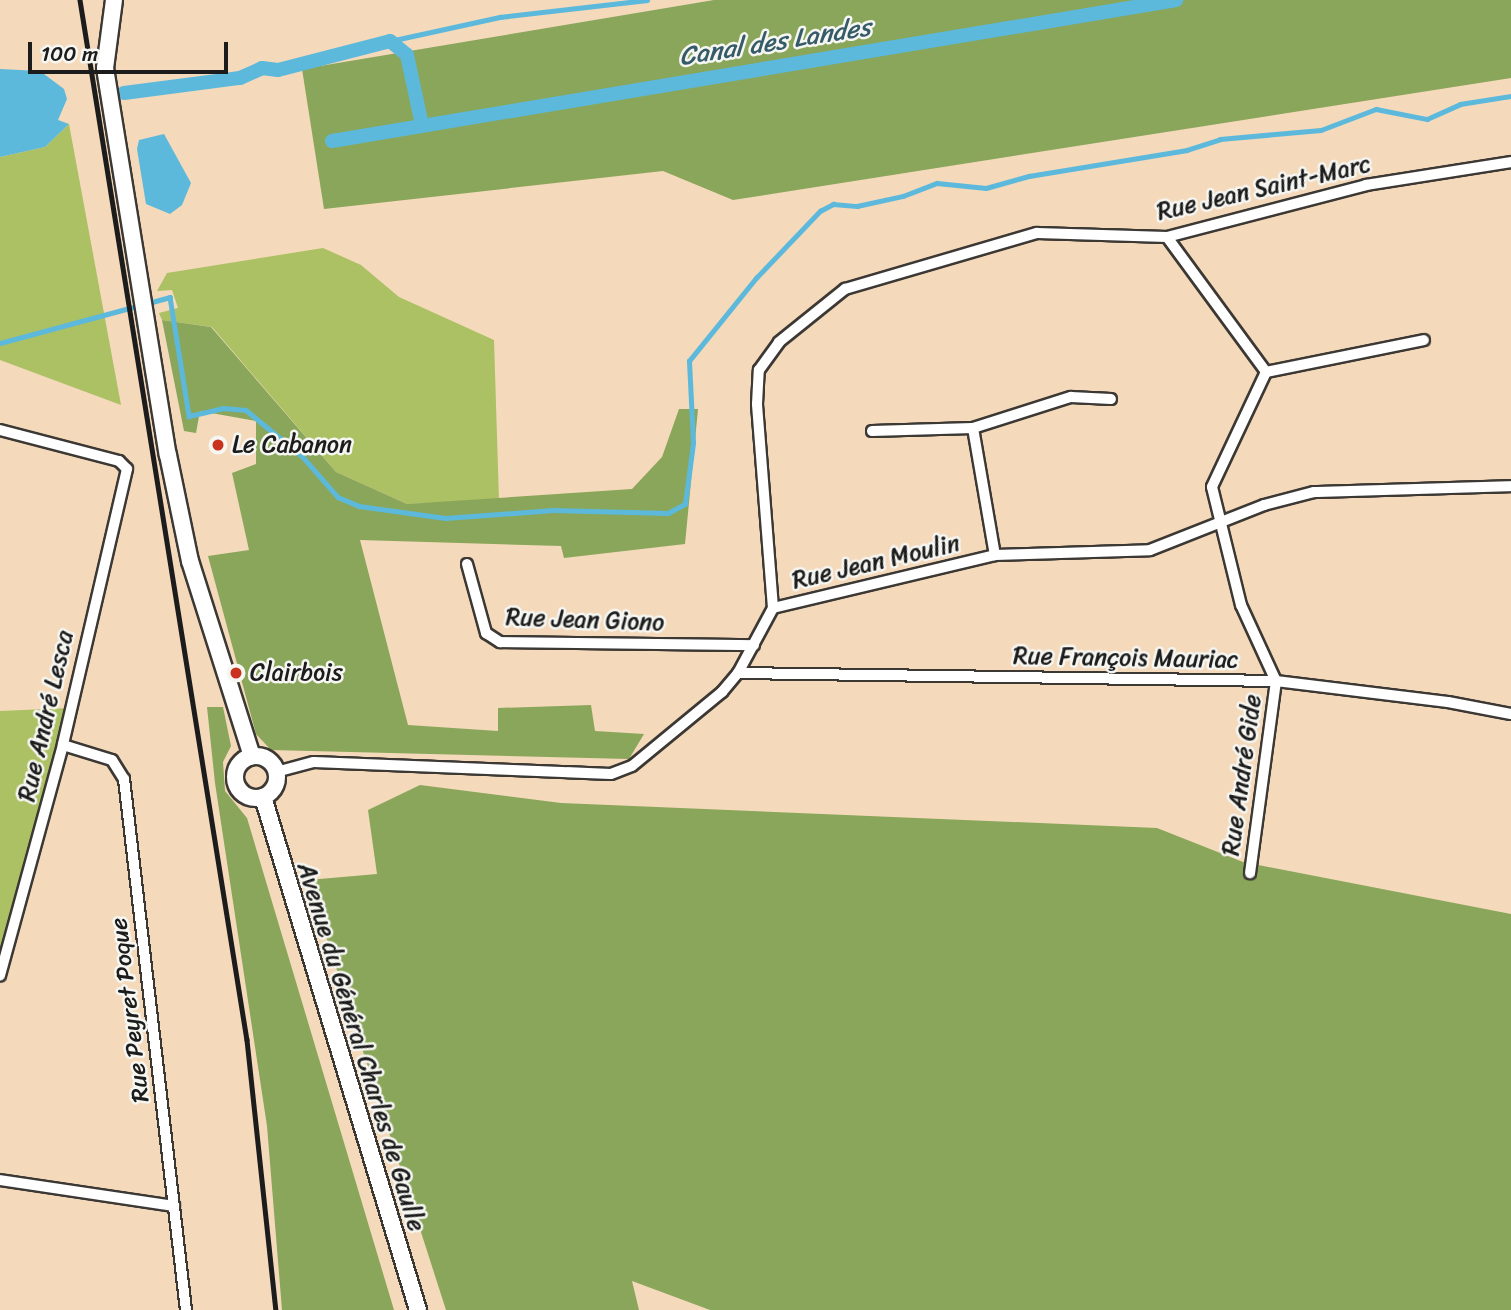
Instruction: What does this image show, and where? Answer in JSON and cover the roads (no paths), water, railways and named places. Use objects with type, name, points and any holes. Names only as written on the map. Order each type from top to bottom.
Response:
[{"type":"main road","points":[[114,0],[105,68],[190,561],[252,756]]},
{"type":"main road","points":[[252,756],[266,759],[276,772],[274,789],[263,797],[243,795],[235,783],[236,769],[252,756]]},
{"type":"main road","name":"Avenue du Général Charles de Gaulle","points":[[263,797],[418,1310]]},
{"type":"street","name":"Rue Jean Saint-Marc","points":[[773,608],[757,404],[760,370],[779,342],[845,289],[1037,233],[1167,237],[1366,185],[1510,164]]},
{"type":"street","points":[[1167,237],[1266,372],[1424,340]]},
{"type":"street","name":"Rue André Gide","points":[[1250,873],[1276,681],[1241,605],[1212,487],[1266,372]]},
{"type":"street","points":[[872,430],[973,428],[1071,397],[1111,399]]},
{"type":"street","points":[[973,428],[995,555]]},
{"type":"street","name":"Rue André Lesca","points":[[0,429],[126,465],[125,489],[96,592],[63,745],[0,976]]},
{"type":"street","name":"Rue Jean Moulin","points":[[276,772],[314,762],[611,774],[632,766],[696,716],[738,673],[773,608],[995,555],[1150,550],[1264,505],[1314,492],[1511,486]]},
{"type":"street","name":"Rue Jean Giono","points":[[467,564],[486,633],[500,642],[754,645]]},
{"type":"street","name":"Rue François Mauriac","points":[[738,673],[1276,681],[1448,702],[1511,714]]},
{"type":"street","name":"Rue Peyret Poque","points":[[63,745],[112,760],[124,779],[186,1310]]},
{"type":"street","points":[[0,1180],[174,1206]]},
{"type":"water","points":[[0,69],[40,71],[64,89],[67,99],[58,120],[69,124],[45,147],[0,157]]},
{"type":"water","points":[[164,134],[191,183],[182,205],[170,214],[146,204],[137,149],[139,140]]},
{"type":"waterway","points":[[390,41],[500,17],[647,0]]},
{"type":"waterway","name":"Canal des Landes","points":[[332,141],[1176,0]]},
{"type":"waterway","points":[[124,93],[240,78],[262,68],[278,70],[390,41],[407,55],[422,125]]},
{"type":"waterway","points":[[0,343],[170,297],[189,416],[223,408],[246,410],[302,456],[338,497],[359,506],[445,518],[553,510],[668,513],[685,504],[693,443],[689,361],[756,278],[820,211],[833,204],[857,206],[903,196],[937,183],[986,188],[1029,176],[1187,150],[1220,139],[1321,130],[1376,109],[1427,119],[1460,104],[1511,96]]},
{"type":"railway","points":[[80,0],[247,1040],[276,1310]]},
{"type":"place","name":"Le Cabanon","points":[[218,445]]},
{"type":"place","name":"Clairbois","points":[[236,673]]}]
